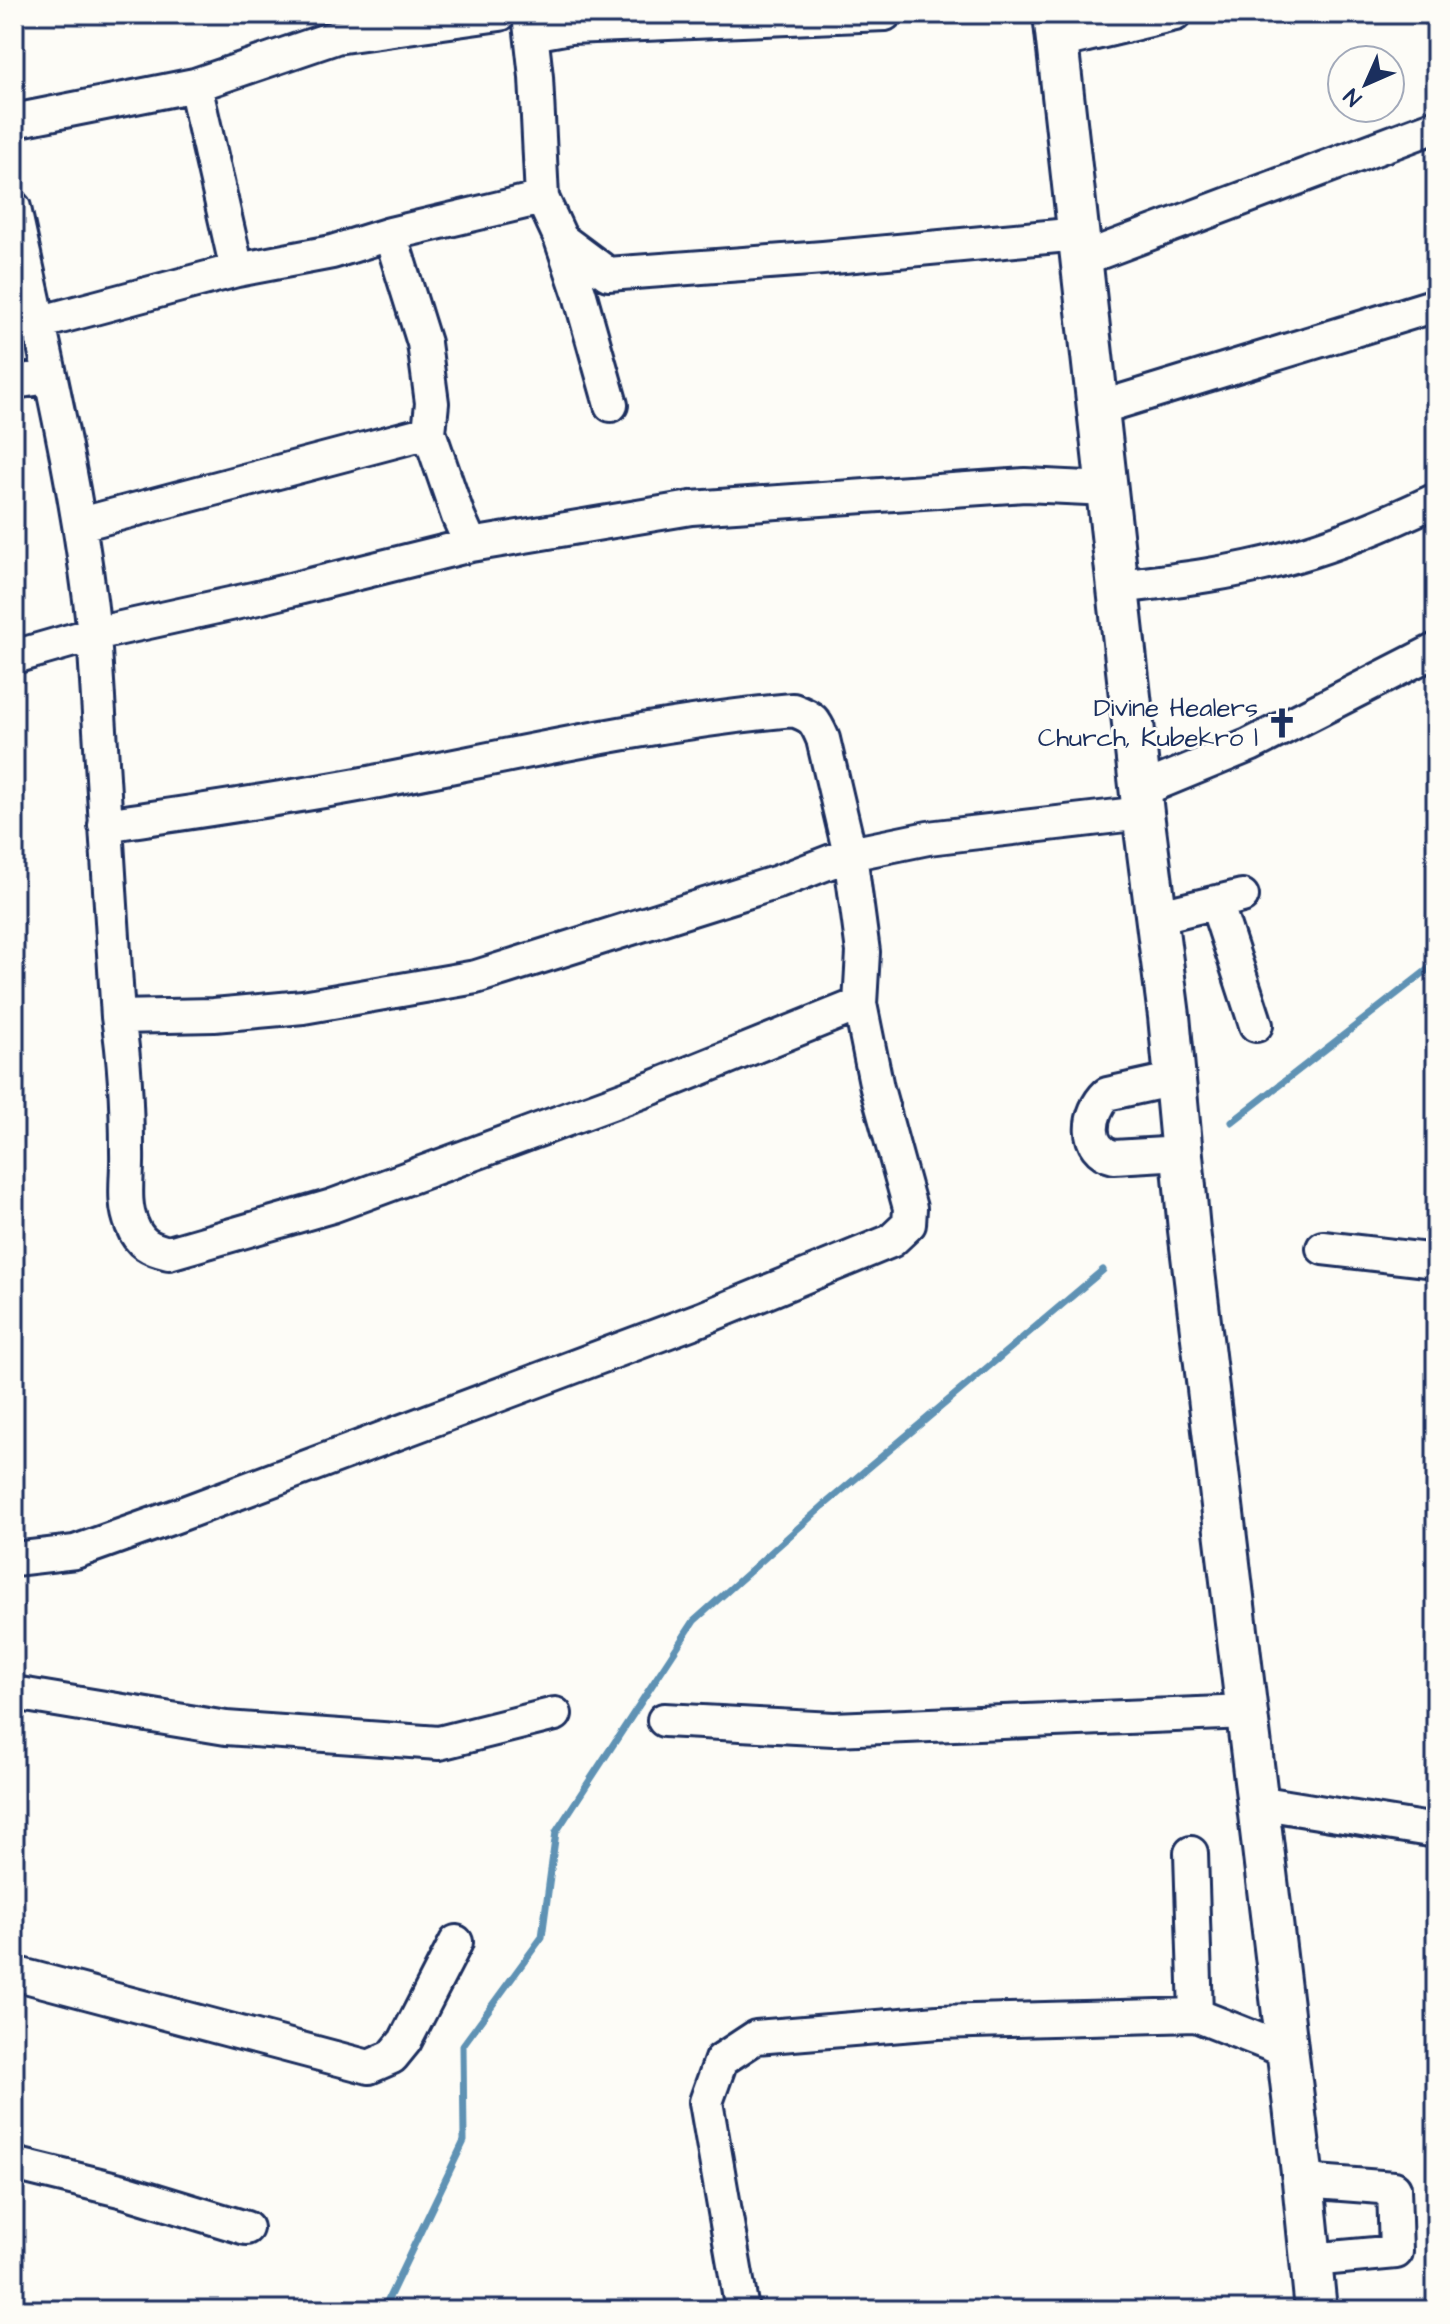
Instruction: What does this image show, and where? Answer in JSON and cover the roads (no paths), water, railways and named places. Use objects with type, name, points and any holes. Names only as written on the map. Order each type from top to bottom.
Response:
[{"type":"main road","points":[[1056,28],[1316,2310]]},
{"type":"street","points":[[14,121],[195,85],[334,25],[500,14]]},
{"type":"street","points":[[611,405],[580,295],[561,239],[542,198],[530,24],[570,27],[885,14]]},
{"type":"street","points":[[1056,28],[1175,14]]},
{"type":"street","points":[[195,85],[237,270]]},
{"type":"street","points":[[580,295],[608,274],[823,258],[1081,246],[1436,126]]},
{"type":"street","points":[[38,323],[237,270],[332,252],[390,234],[542,198]]},
{"type":"street","points":[[14,208],[81,524],[94,634],[118,1017],[126,1067],[126,1195],[131,1223],[142,1242],[169,1253],[332,1206],[652,1088],[860,1004]]},
{"type":"street","points":[[390,234],[424,343],[432,403],[429,432],[471,545]]},
{"type":"street","points":[[561,239],[608,274]]},
{"type":"street","points":[[1099,408],[1436,305]]},
{"type":"street","points":[[14,382],[49,377]]},
{"type":"street","points":[[81,524],[429,432]]},
{"type":"street","points":[[14,657],[94,634],[262,597],[471,545],[691,508],[1025,485],[1108,489]]},
{"type":"street","points":[[1119,587],[1196,577],[1293,557],[1377,528],[1436,500]]},
{"type":"street","points":[[118,1017],[214,1015],[303,1007],[476,977],[778,882],[850,854],[1142,802],[1436,650]]},
{"type":"street","points":[[14,1559],[75,1552],[176,1516],[701,1319],[891,1241],[909,1224],[910,1208],[877,1088],[860,1004],[863,952],[850,854],[816,720],[793,710],[728,716],[361,784],[105,825]]},
{"type":"street","points":[[1156,917],[1229,899],[1256,1025]]},
{"type":"street","points":[[1175,1079],[1107,1094],[1094,1113],[1092,1130],[1094,1144],[1104,1154],[1114,1157],[1182,1153]]},
{"type":"street","points":[[1323,1248],[1436,1261]]},
{"type":"street","points":[[14,1693],[226,1728],[439,1743],[555,1714]]},
{"type":"street","points":[[664,1720],[834,1729],[1247,1712]]},
{"type":"street","points":[[1257,1802],[1436,1831]]},
{"type":"street","points":[[1191,1853],[1196,2015]]},
{"type":"street","points":[[14,1973],[369,2067],[392,2057],[405,2041],[456,1942]]},
{"type":"street","points":[[742,2310],[706,2102],[721,2060],[756,2037],[938,2022],[1196,2015],[1287,2051]]},
{"type":"street","points":[[14,2164],[124,2191],[246,2228]]},
{"type":"street","points":[[1303,2181],[1394,2188],[1396,2252],[1311,2260]]},
{"type":"waterway","points":[[1232,1122],[1436,961]]},
{"type":"waterway","points":[[383,2310],[464,2141],[463,2045],[542,1937],[556,1832],[694,1621],[823,1506],[1103,1270]]},
{"type":"place","name":"Divine Healers Church, Kubekro l","points":[[1282,723]]}]
